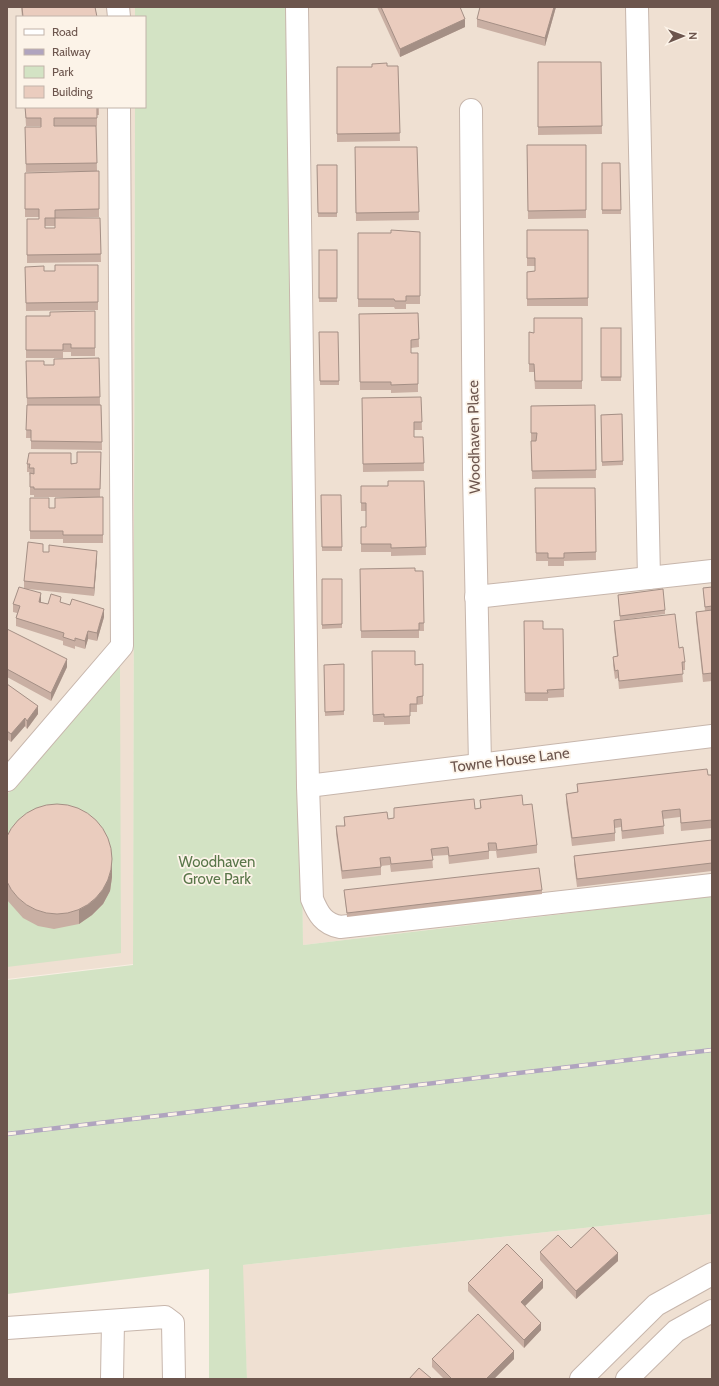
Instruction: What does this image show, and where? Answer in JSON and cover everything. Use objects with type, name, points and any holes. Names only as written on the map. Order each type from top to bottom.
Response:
[{"type":"street","points":[[297,7],[308,786],[312,899],[324,920],[331,925],[340,927],[712,885]]},
{"type":"street","points":[[637,7],[649,578]]},
{"type":"street","points":[[7,780],[122,646],[119,108]]},
{"type":"street","name":"Woodhaven Place","points":[[471,110],[476,597],[480,764]]},
{"type":"street","points":[[476,597],[712,571]]},
{"type":"street","name":"Towne House Lane","points":[[308,786],[712,736]]},
{"type":"street","points":[[582,1379],[656,1305],[712,1274]]},
{"type":"street","points":[[7,1328],[165,1317],[173,1323],[174,1379]]},
{"type":"street","points":[[627,1379],[676,1331],[711,1317]]},
{"type":"street","points":[[112,1379],[113,1321]]},
{"type":"shaded area","points":[[7,7],[135,7],[135,16],[16,16],[16,108],[135,108],[133,964],[7,979]]},
{"type":"shaded area","points":[[294,7],[712,7],[712,896],[303,945]]},
{"type":"shaded area","points":[[712,1214],[712,1379],[247,1379],[242,1265]]},
{"type":"green space","name":"Woodhaven Grove Park","points":[[135,7],[294,7],[303,945],[712,896],[712,1214],[243,1265],[247,1379],[209,1379],[209,1269],[7,1294],[7,980],[133,965],[135,108],[146,108],[146,16],[135,16]]},
{"type":"green space","points":[[120,658],[121,953],[7,967],[7,795]]},
{"type":"building","points":[[22,7],[95,7],[97,16],[23,16]]},
{"type":"building","points":[[381,7],[460,7],[465,19],[400,49]]},
{"type":"building","points":[[480,7],[554,7],[545,38],[477,19]]},
{"type":"building","points":[[538,62],[601,62],[602,126],[538,127]]},
{"type":"building","points":[[387,63],[387,66],[398,66],[400,133],[337,134],[337,67],[372,67],[372,64]]},
{"type":"building","points":[[25,108],[97,108],[97,118],[54,118],[54,126],[96,126],[97,163],[26,164],[25,127],[41,127],[41,118],[26,118]]},
{"type":"building","points":[[527,145],[586,145],[586,210],[528,211]]},
{"type":"building","points":[[355,147],[417,147],[419,212],[356,213]]},
{"type":"building","points":[[602,163],[620,163],[621,210],[602,210]]},
{"type":"building","points":[[317,165],[337,165],[337,213],[318,213]]},
{"type":"building","points":[[99,171],[99,209],[55,210],[55,218],[100,218],[101,254],[27,255],[27,219],[39,219],[39,209],[25,209],[25,173]],"holes":[[[45,218],[55,218],[55,228],[45,228]]]},
{"type":"building","points":[[391,230],[420,232],[420,296],[406,296],[406,301],[395,301],[394,299],[358,299],[358,233],[391,233]]},
{"type":"building","points":[[527,230],[588,230],[588,298],[527,299],[527,272],[535,271],[535,258],[527,258]]},
{"type":"building","points":[[319,250],[337,250],[337,298],[319,298]]},
{"type":"building","points":[[55,265],[98,265],[98,302],[26,303],[25,267],[44,266],[44,271],[55,271]]},
{"type":"building","points":[[95,311],[95,348],[71,348],[71,344],[63,344],[63,350],[26,350],[26,316],[50,316],[50,312]]},
{"type":"building","points":[[418,313],[419,339],[411,340],[411,353],[418,353],[418,384],[391,385],[391,382],[360,382],[359,314]]},
{"type":"building","points":[[534,318],[582,318],[582,381],[535,381],[534,364],[529,364],[529,332],[534,333]]},
{"type":"building","points":[[601,328],[621,328],[621,377],[601,377]]},
{"type":"building","points":[[319,332],[338,332],[339,381],[320,381]]},
{"type":"building","points":[[99,358],[100,397],[27,398],[26,361],[44,361],[44,365],[54,365],[54,359]]},
{"type":"building","points":[[421,397],[422,422],[414,422],[414,437],[423,437],[424,463],[363,464],[362,398]]},
{"type":"building","points":[[27,405],[101,405],[102,442],[31,441],[31,430],[26,430]]},
{"type":"building","points":[[595,405],[596,470],[532,471],[531,441],[536,441],[537,433],[531,433],[531,406]]},
{"type":"building","points":[[622,414],[623,461],[602,462],[601,415]]},
{"type":"building","points":[[77,452],[101,452],[100,489],[34,489],[34,487],[30,487],[30,473],[34,474],[34,468],[29,468],[30,464],[27,464],[29,453],[71,453],[71,464],[77,463]]},
{"type":"building","points":[[388,481],[424,481],[426,547],[391,548],[391,544],[361,544],[361,527],[366,527],[366,503],[361,503],[361,486],[388,486]]},
{"type":"building","points":[[535,488],[595,488],[596,552],[564,553],[564,558],[548,558],[548,553],[536,553]]},
{"type":"building","points":[[321,495],[341,495],[342,547],[322,547]]},
{"type":"building","points":[[103,497],[103,535],[63,535],[63,531],[30,531],[30,498],[49,498],[49,508],[55,508],[55,498]]},
{"type":"building","points":[[28,542],[43,544],[43,552],[49,552],[49,545],[97,551],[94,588],[24,581]]},
{"type":"building","points":[[415,568],[415,571],[423,571],[424,623],[419,623],[419,630],[361,631],[360,569]]},
{"type":"building","points":[[322,579],[342,579],[342,624],[322,625]]},
{"type":"building","points":[[19,587],[41,593],[39,602],[48,604],[51,594],[61,597],[60,602],[70,605],[72,599],[104,609],[97,633],[88,631],[85,641],[75,638],[75,641],[63,637],[64,633],[16,618],[20,606],[13,604]]},
{"type":"building","points":[[712,587],[712,606],[705,607],[703,588]]},
{"type":"building","points":[[663,589],[665,610],[620,616],[618,595]]},
{"type":"building","points":[[712,610],[712,673],[703,674],[696,612]]},
{"type":"building","points":[[675,614],[679,648],[683,647],[685,662],[682,662],[683,674],[619,681],[618,670],[615,671],[613,657],[618,656],[614,621]]},
{"type":"building","points":[[524,621],[543,621],[543,629],[563,629],[564,689],[547,690],[548,693],[525,693]]},
{"type":"building","points":[[7,629],[67,659],[51,693],[7,669]]},
{"type":"building","points":[[372,651],[415,651],[415,665],[423,664],[423,696],[417,697],[417,704],[410,704],[410,716],[384,717],[384,714],[373,715]]},
{"type":"building","points":[[344,664],[344,711],[325,712],[324,665]]},
{"type":"building","points":[[7,684],[38,706],[27,721],[25,718],[11,734],[7,731]]},
{"type":"building","points":[[707,769],[708,775],[712,775],[712,820],[681,823],[680,809],[662,811],[664,826],[622,831],[621,819],[614,820],[615,833],[572,838],[566,794],[578,792],[577,784]]},
{"type":"building","points":[[522,795],[523,805],[532,804],[537,845],[497,850],[496,843],[488,843],[489,851],[449,856],[448,847],[431,849],[433,860],[391,864],[390,857],[380,858],[381,867],[342,871],[336,826],[345,826],[344,817],[387,812],[388,819],[394,818],[394,808],[474,799],[475,809],[481,808],[480,800]]},
{"type":"building","points":[[57,804],[78,809],[96,820],[107,838],[112,859],[107,880],[96,898],[78,909],[57,914],[36,909],[18,898],[7,880],[2,859],[7,838],[18,820],[36,809]]},
{"type":"building","points":[[712,840],[712,863],[577,879],[574,856]]},
{"type":"building","points":[[539,868],[542,890],[347,913],[344,890]]},
{"type":"building","points":[[593,1227],[618,1253],[576,1291],[540,1252],[558,1235],[571,1248]]},
{"type":"building","points":[[507,1244],[543,1280],[521,1302],[541,1323],[524,1340],[468,1283]]},
{"type":"building","points":[[478,1314],[514,1351],[486,1379],[452,1379],[432,1359]]},
{"type":"building","points":[[419,1368],[432,1379],[409,1379]]},
{"type":"railway","points":[[7,1134],[712,1050]]}]
